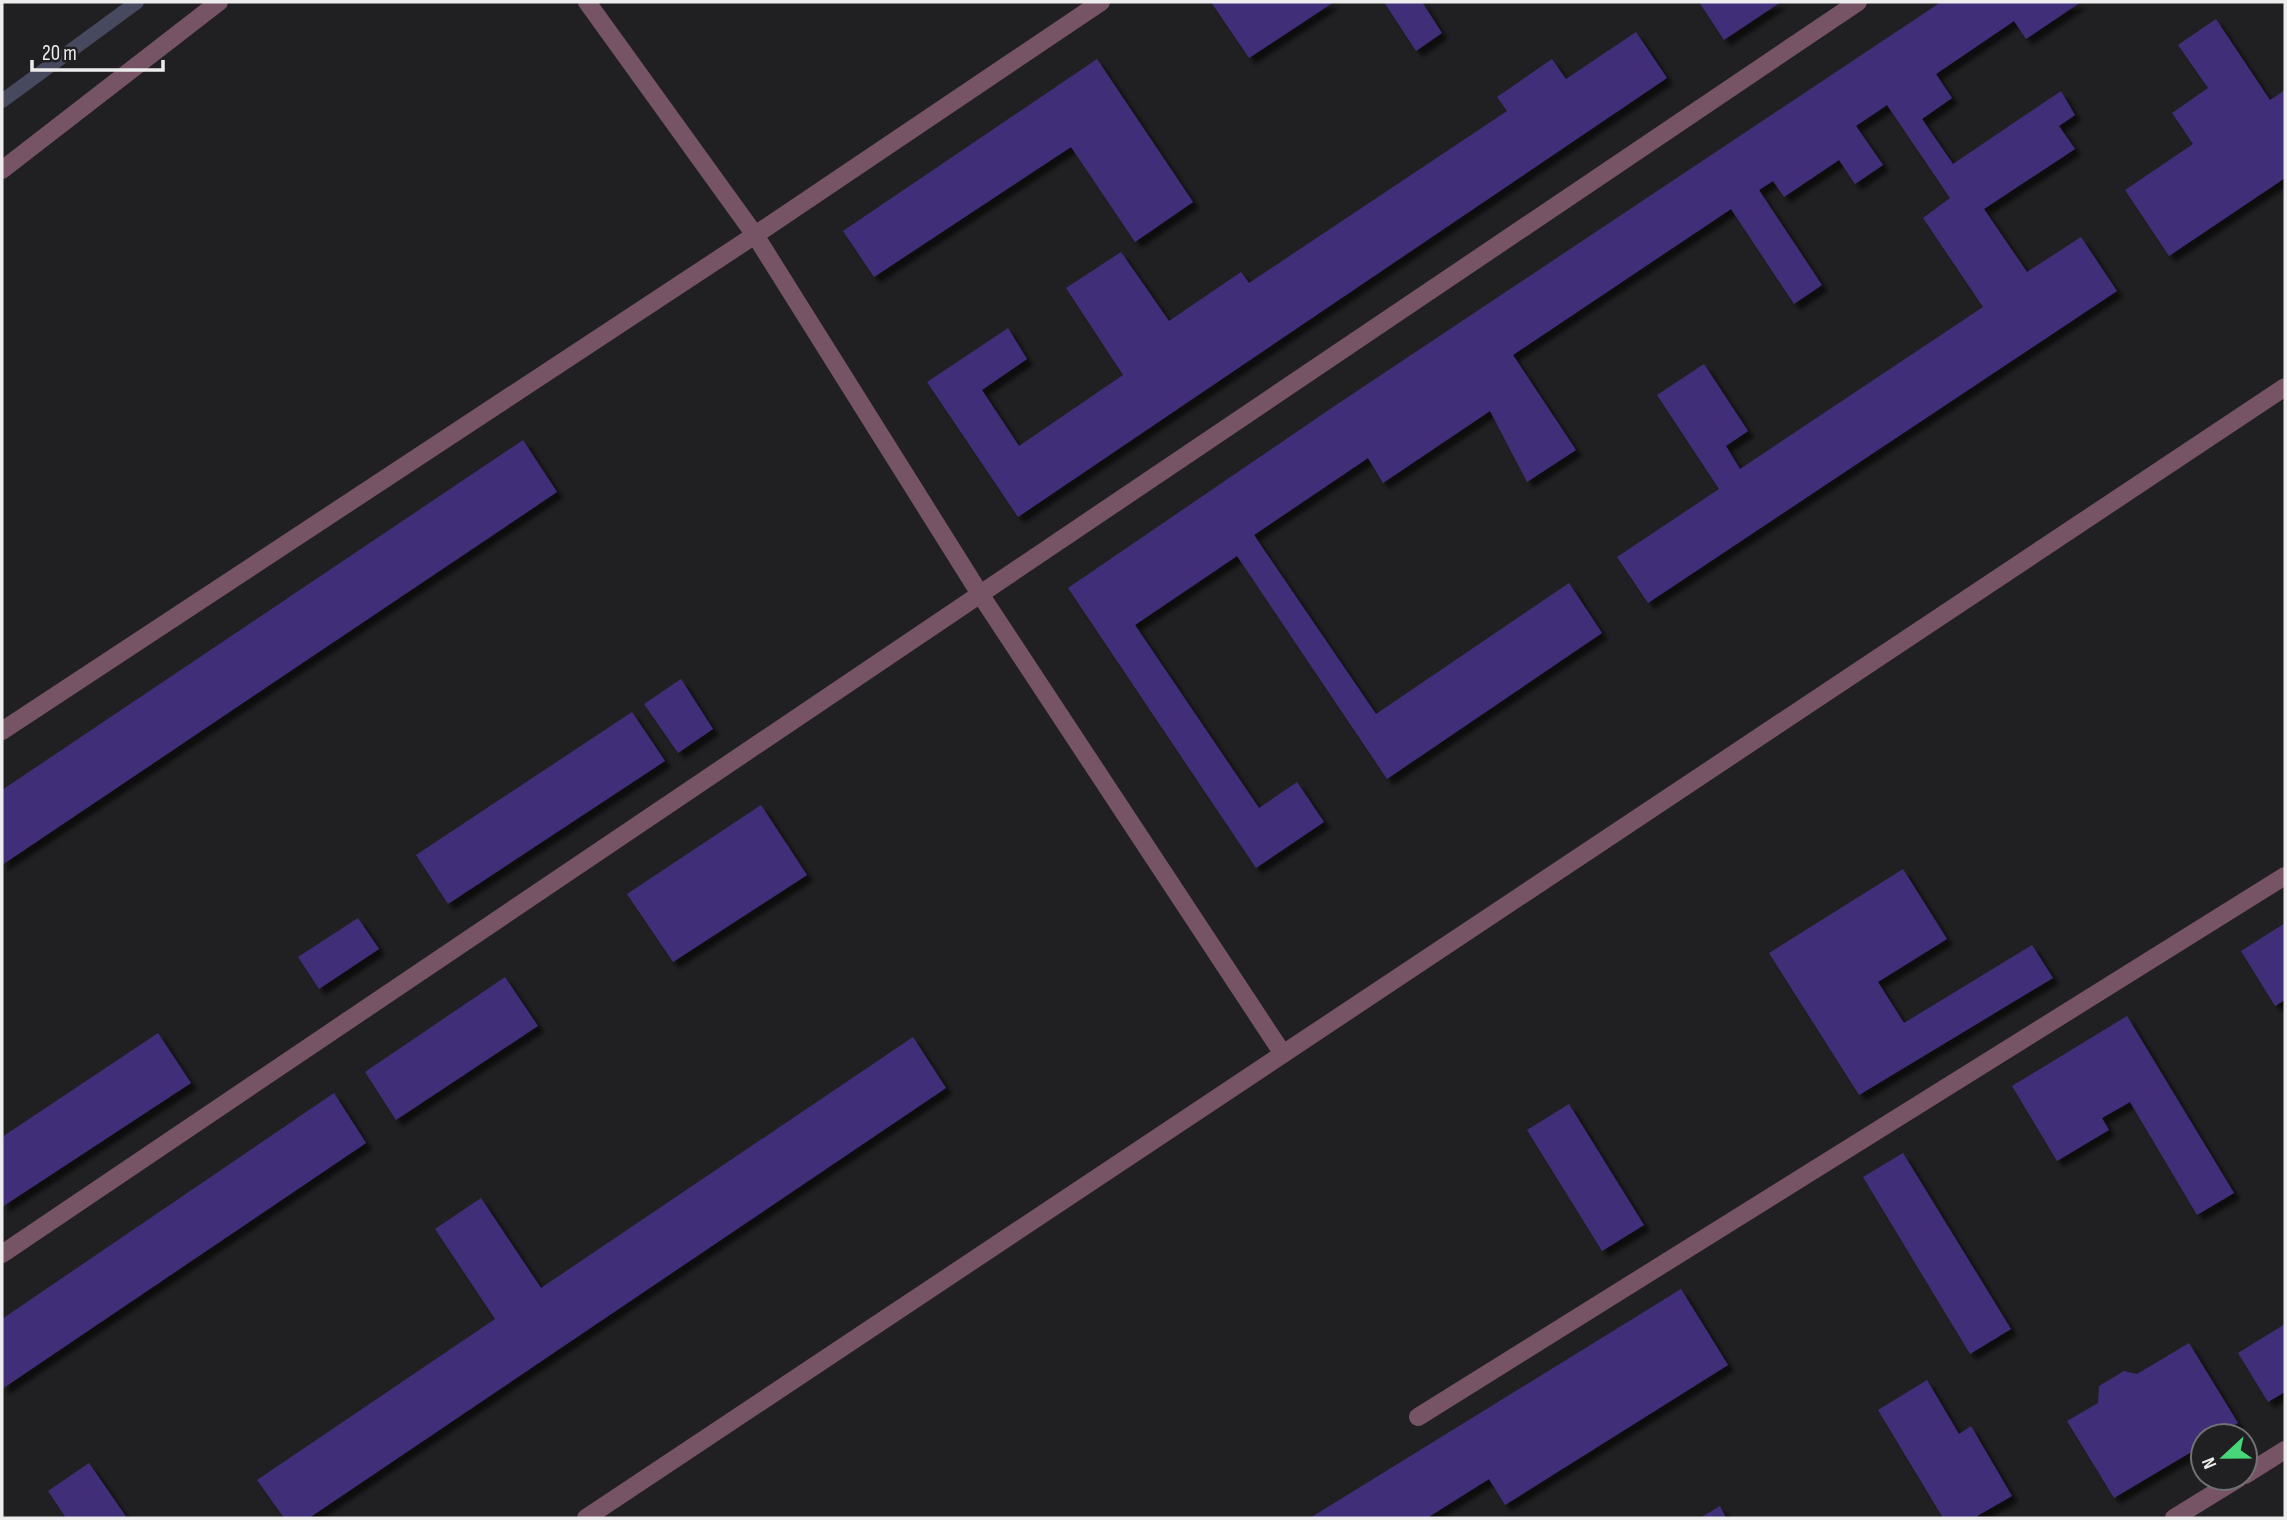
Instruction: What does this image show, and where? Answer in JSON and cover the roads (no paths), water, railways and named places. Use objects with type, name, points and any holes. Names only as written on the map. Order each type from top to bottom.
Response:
[{"type":"street","points":[[2,170],[219,2]]},
{"type":"street","points":[[587,2],[755,235],[980,594],[1283,1054]]},
{"type":"street","points":[[2,731],[755,235],[1101,2]]},
{"type":"street","points":[[2,1254],[1858,2]]},
{"type":"street","points":[[586,1518],[2285,387]]},
{"type":"street","points":[[1418,1417],[2285,876]]},
{"type":"street","points":[[2259,1466],[2285,1450]]},
{"type":"street","points":[[2174,1518],[2216,1492]]},
{"type":"waterway","points":[[2,101],[137,2]]}]
